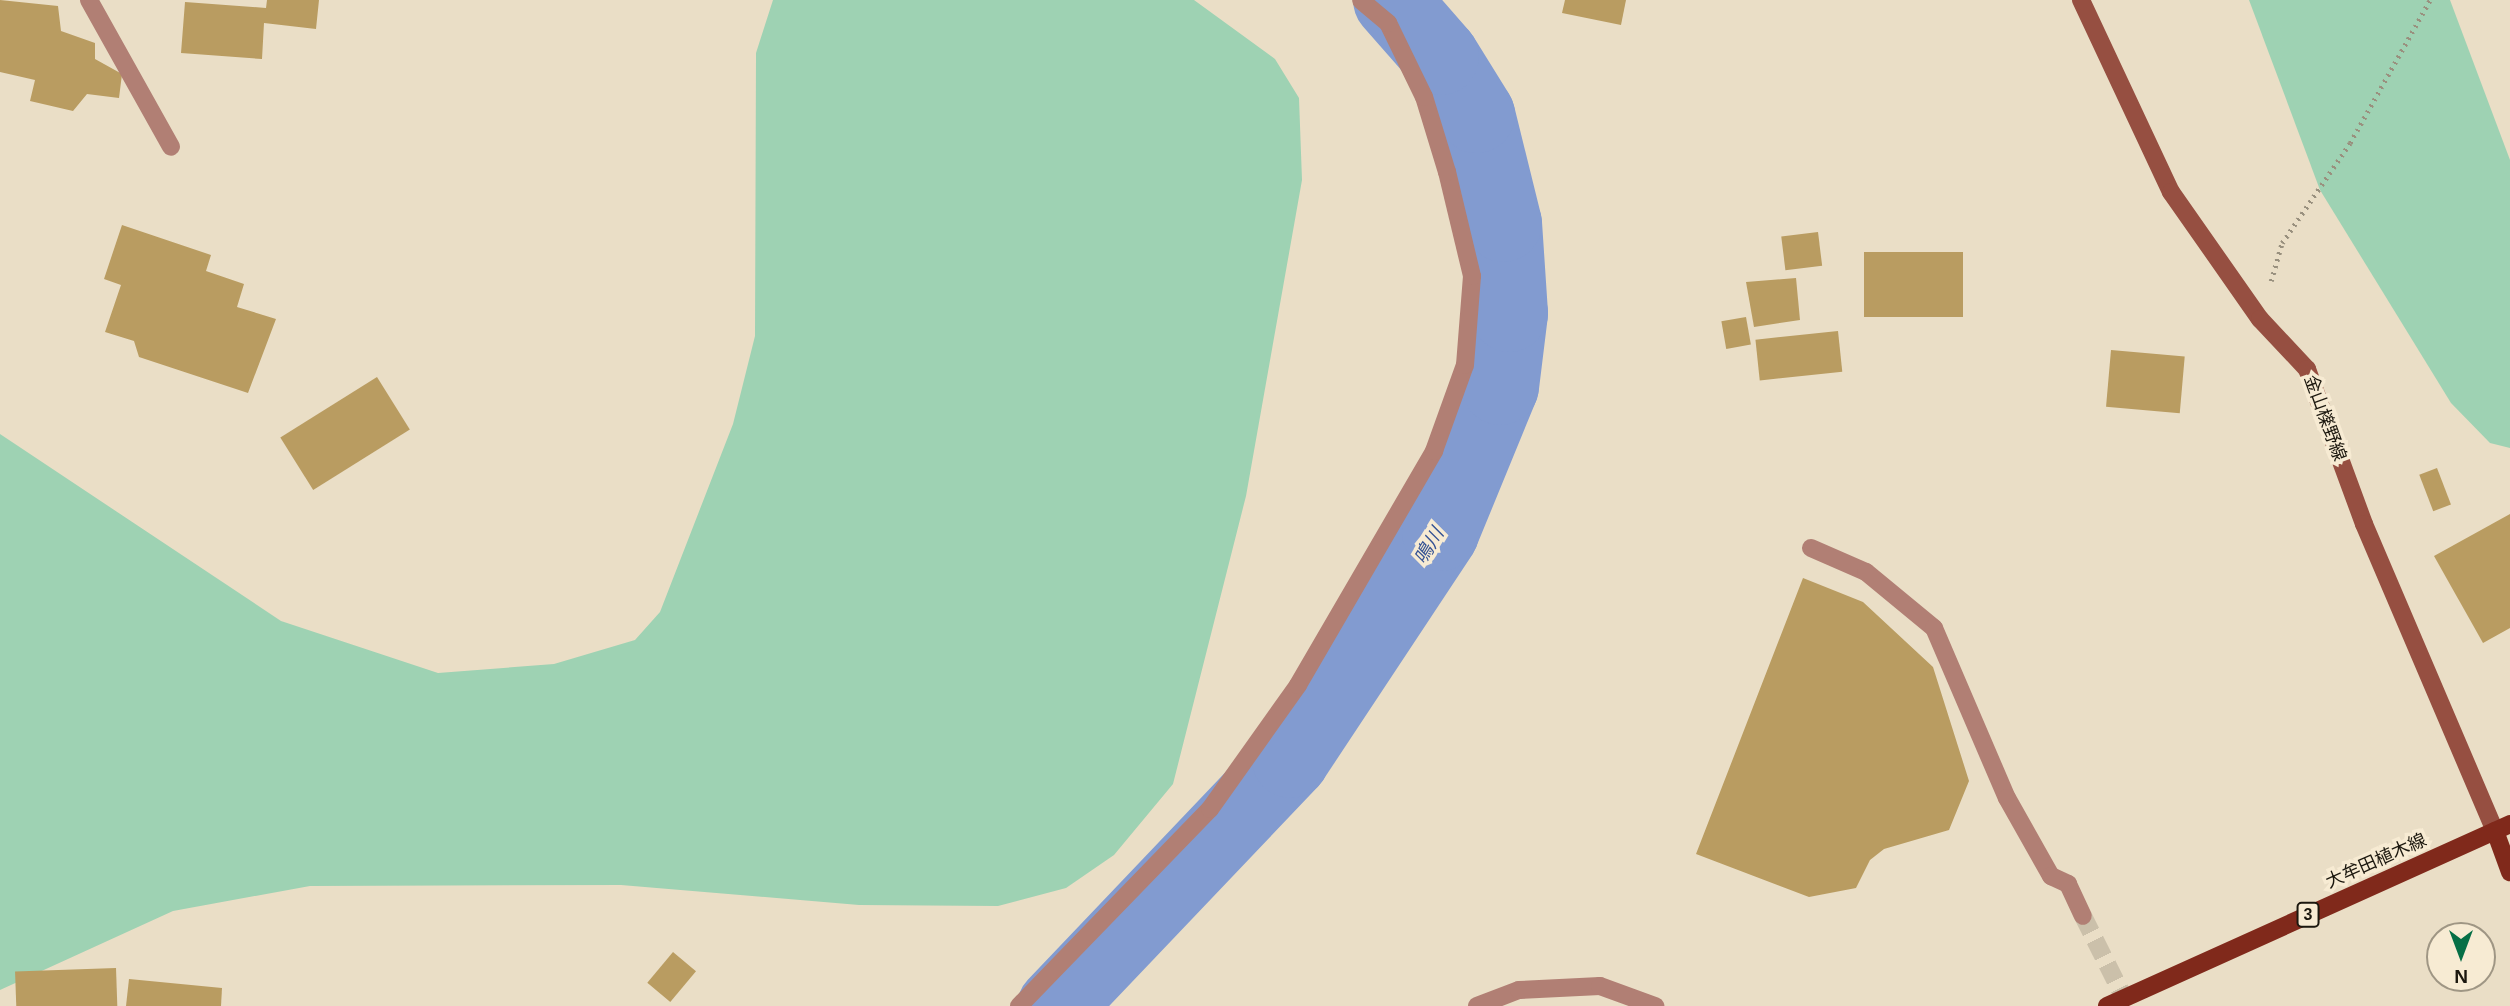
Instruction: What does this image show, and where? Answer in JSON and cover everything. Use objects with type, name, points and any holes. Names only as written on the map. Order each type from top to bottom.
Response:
[{"type":"main road","name":"金山檪野線","points":[[2081,0],[2171,192],[2260,319],[2307,369],[2364,524],[2502,827]]},
{"type":"main road","points":[[2502,827],[2510,872]]},
{"type":"main road","name":"大牟田植木線","points":[[2107,1006],[2502,827]]},
{"type":"street","points":[[89,0],[171,147]]},
{"type":"street","points":[[1019,1006],[1210,809],[1298,685],[1434,451],[1465,365],[1472,276],[1447,172],[1424,97],[1388,23],[1362,0]]},
{"type":"street","points":[[1811,548],[1866,572],[1934,628],[2007,798],[2050,876],[2068,884],[2083,915]]},
{"type":"street","points":[[1477,1006],[1519,990],[1600,986],[1656,1006]]},
{"type":"path","points":[[2260,319],[2282,243],[2350,143],[2430,0]]},
{"type":"green space","points":[[773,0],[1194,0],[1275,59],[1299,98],[1302,180],[1246,496],[1173,784],[1114,855],[1066,888],[998,906],[859,905],[621,885],[310,886],[173,911],[0,990],[0,434],[281,621],[438,673],[554,664],[635,640],[660,612],[733,424],[755,336],[756,53]]},
{"type":"green space","points":[[2249,0],[2450,0],[2510,160],[2510,448],[2490,443],[2451,403],[2320,190]]},
{"type":"building","points":[[0,0],[58,6],[61,31],[95,43],[95,59],[122,74],[119,98],[87,94],[73,111],[30,101],[35,80],[0,72]]},
{"type":"building","points":[[267,0],[319,0],[316,29],[264,23],[262,59],[181,53],[185,2],[266,8]]},
{"type":"building","points":[[1565,0],[1626,0],[1621,25],[1562,13]]},
{"type":"building","points":[[122,225],[211,255],[206,271],[244,284],[237,307],[276,319],[248,393],[139,357],[134,341],[105,332],[121,285],[104,279]]},
{"type":"building","points":[[1818,232],[1822,266],[1785,270],[1781,237]]},
{"type":"building","points":[[1864,252],[1963,252],[1963,317],[1864,317]]},
{"type":"building","points":[[1796,278],[1800,320],[1754,327],[1746,282]]},
{"type":"building","points":[[1746,317],[1751,345],[1726,349],[1721,321]]},
{"type":"building","points":[[1838,331],[1842,372],[1760,380],[1755,340]]},
{"type":"building","points":[[2111,350],[2185,356],[2180,413],[2106,407]]},
{"type":"building","points":[[377,377],[410,430],[313,490],[280,437]]},
{"type":"building","points":[[2437,468],[2451,504],[2433,511],[2419,475]]},
{"type":"building","points":[[2510,514],[2510,628],[2483,643],[2434,556]]},
{"type":"building","points":[[1803,578],[1863,602],[1933,667],[1969,781],[1949,830],[1884,849],[1870,860],[1856,888],[1809,897],[1696,854]]},
{"type":"building","points":[[673,952],[696,971],[670,1002],[647,983]]},
{"type":"building","points":[[116,968],[117,1006],[16,1006],[15,972]]},
{"type":"building","points":[[129,979],[222,988],[221,1006],[126,1006]]},
{"type":"waterway","name":"鳴川","points":[[1055,1006],[1290,759],[1440,532],[1500,386],[1509,313],[1503,223],[1476,114],[1440,56],[1391,0]]},
{"type":"tunnel","points":[[2083,916],[2128,1006]]}]
